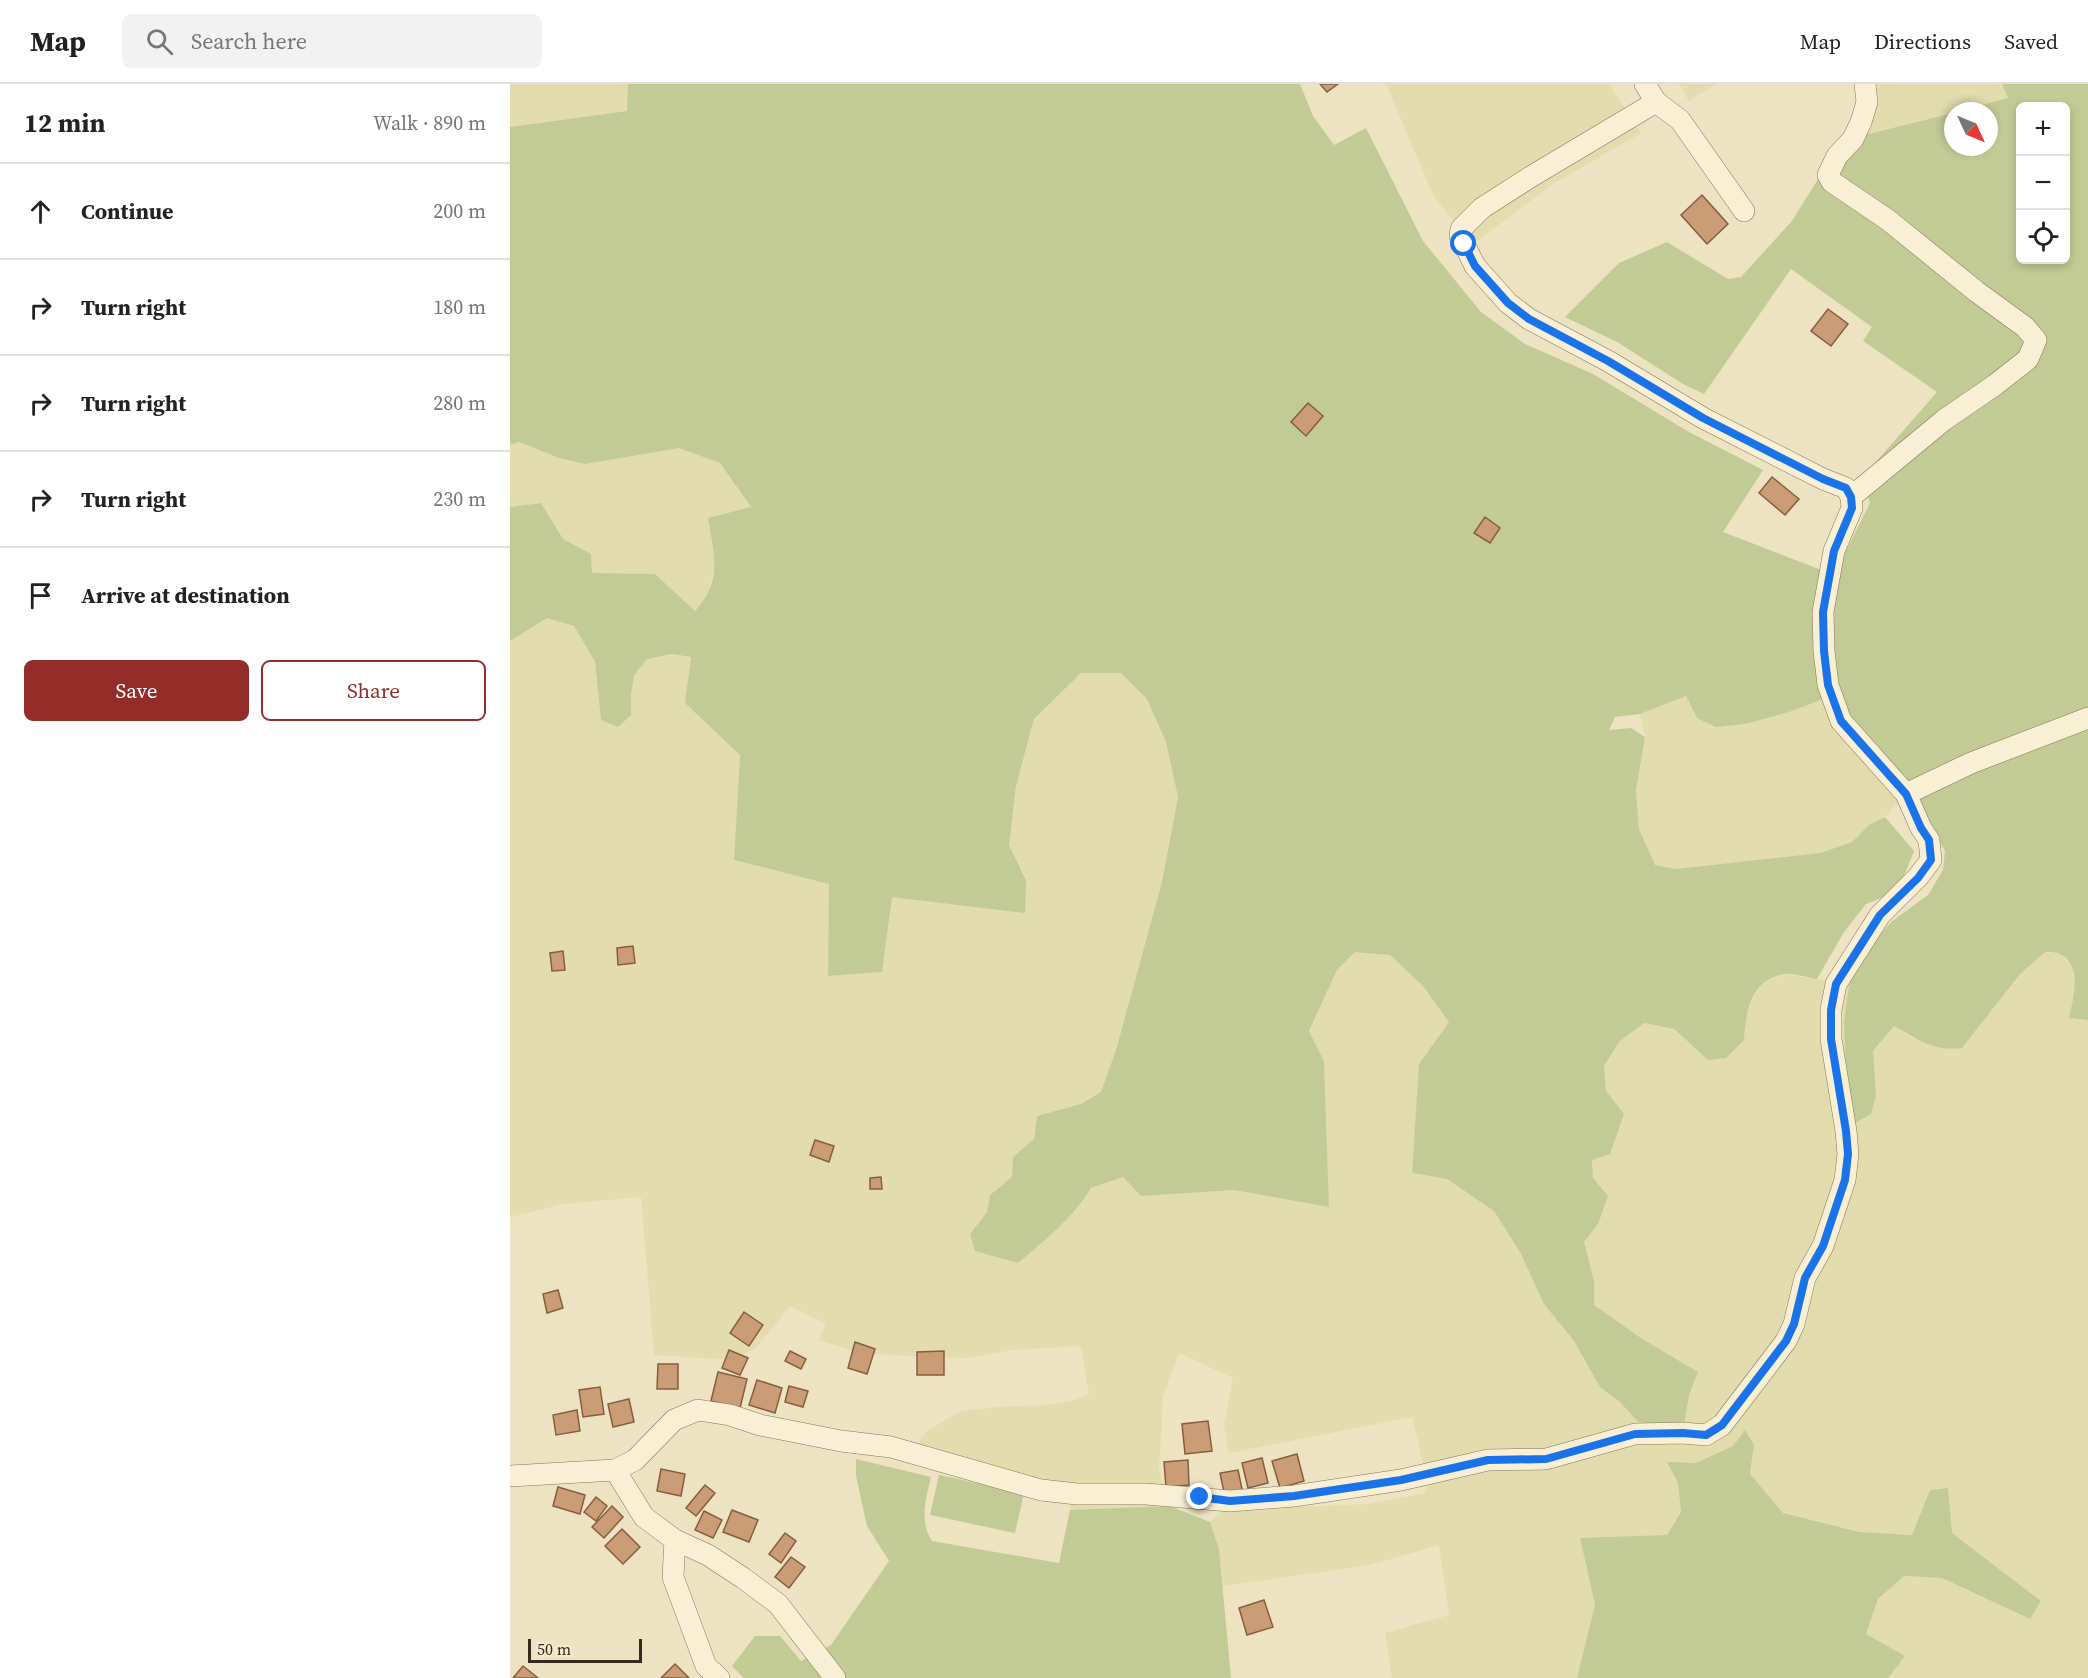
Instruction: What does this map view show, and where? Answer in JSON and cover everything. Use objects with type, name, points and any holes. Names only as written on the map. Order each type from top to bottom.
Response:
[{"type":"street","points":[[1646,84],[1656,102],[1680,120],[1744,211]]},
{"type":"street","points":[[1851,497],[1944,420],[1995,386],[2028,359],[2036,340],[2025,327],[1977,292],[1888,220],[1832,182],[1828,175],[1836,156],[1852,139],[1861,122],[1867,102],[1865,84]]},
{"type":"street","points":[[510,1476],[615,1470],[635,1460],[674,1420],[698,1410],[730,1415],[760,1425],[841,1441],[891,1447],[1005,1482],[1041,1490],[1077,1494],[1146,1494],[1230,1501],[1294,1496],[1401,1480],[1488,1460],[1546,1459],[1635,1434],[1706,1435],[1722,1425],[1786,1341],[1794,1324],[1805,1278],[1823,1246],[1845,1180],[1848,1154],[1846,1131],[1831,1039],[1831,1010],[1836,984],[1880,915],[1918,878],[1931,860],[1929,840],[1906,794],[1841,721],[1828,685],[1823,612],[1834,551],[1852,508],[1851,497],[1846,488],[1823,479],[1703,418],[1588,350],[1529,319],[1508,303],[1475,266],[1460,236],[1461,229],[1482,208],[1656,102]]},
{"type":"street","points":[[1906,794],[1971,763],[2088,718]]},
{"type":"street","points":[[615,1470],[644,1517],[675,1540],[708,1555],[778,1604],[835,1678]]},
{"type":"street","points":[[675,1540],[673,1577],[706,1666],[719,1678]]},
{"type":"shaded area","points":[[510,84],[628,84],[627,111],[510,127]]},
{"type":"shaded area","points":[[1386,84],[1609,84],[1641,133],[1553,184],[1472,245],[1433,195]]},
{"type":"shaded area","points":[[1679,84],[1716,84],[1689,101]]},
{"type":"shaded area","points":[[1861,84],[2002,84],[2009,98],[1992,102],[1944,102],[1944,115],[1865,136],[1848,131]]},
{"type":"shaded area","points":[[518,442],[559,458],[585,464],[679,447],[720,463],[751,508],[708,518],[716,562],[707,598],[695,611],[655,574],[592,573],[591,554],[563,539],[541,503],[510,507],[510,445]]},
{"type":"shaded area","points":[[547,617],[574,626],[595,662],[601,720],[630,715],[634,675],[647,658],[671,654],[691,657],[685,703],[740,755],[734,860],[830,884],[828,976],[882,972],[891,897],[1026,879],[1009,845],[1016,786],[1034,719],[1081,673],[1121,673],[1147,699],[1166,742],[1178,797],[1162,882],[1116,1050],[1101,1092],[1081,1104],[1037,1116],[1034,1139],[1013,1157],[1012,1177],[990,1195],[987,1212],[970,1234],[1039,1245],[1082,1203],[1091,1188],[1123,1177],[1141,1196],[1234,1190],[1329,1207],[1324,1061],[1309,1032],[1337,970],[1355,951],[1390,955],[1423,986],[1449,1022],[1419,1064],[1412,1173],[1447,1179],[1495,1211],[1520,1252],[1544,1304],[1574,1341],[1600,1387],[1620,1402],[1638,1422],[1683,1425],[1689,1395],[1698,1372],[1641,1338],[1594,1305],[1594,1281],[1584,1242],[1598,1224],[1592,1159],[1606,1091],[1604,1066],[1619,1042],[1644,1023],[1673,1029],[1708,1060],[1744,1040],[1751,996],[1765,980],[1786,974],[1849,985],[1844,1022],[1876,1095],[1873,1051],[1894,1026],[1911,1037],[1962,1048],[2020,974],[2045,952],[2060,954],[2072,966],[2075,989],[2069,1018],[2088,1020],[2088,1678],[1888,1678],[1904,1656],[1866,1634],[1878,1599],[1903,1576],[1942,1578],[2030,1619],[2041,1601],[1952,1533],[1930,1490],[1912,1535],[1859,1532],[1783,1513],[1750,1474],[1754,1445],[1733,1446],[1696,1463],[1678,1483],[1681,1512],[1667,1535],[1580,1539],[1595,1605],[1577,1678],[1392,1678],[1385,1633],[1449,1615],[1439,1545],[1370,1565],[1223,1586],[1219,1549],[1210,1522],[1223,1511],[1367,1504],[1426,1493],[1425,1472],[1412,1417],[1229,1453],[1224,1424],[1233,1378],[1179,1353],[1163,1397],[1159,1470],[1169,1506],[1070,1510],[1074,1486],[1002,1480],[913,1450],[927,1431],[961,1411],[1046,1405],[1071,1401],[1089,1394],[1081,1346],[1012,1350],[968,1358],[864,1354],[819,1340],[826,1324],[790,1306],[757,1347],[737,1358],[654,1355],[641,1197],[564,1204],[510,1217],[510,641]]},
{"type":"shaded area","points":[[1837,694],[1900,800],[1885,817],[1869,825],[1852,842],[1820,853],[1676,869],[1655,865],[1639,829],[1636,790],[1645,737],[1640,714],[1686,696],[1697,718],[1745,724],[1789,712]]},
{"type":"green space","points":[[628,84],[1300,84],[1313,116],[1334,145],[1366,128],[1423,241],[1481,312],[1525,344],[1593,374],[1689,432],[1763,470],[1723,532],[1834,575],[1870,503],[1861,479],[1937,392],[1863,341],[1872,327],[1791,269],[1704,394],[1683,384],[1617,342],[1565,317],[1619,263],[1667,242],[1728,279],[1741,277],[1792,221],[1848,131],[1865,135],[1944,115],[1944,156],[1998,156],[1998,102],[1993,102],[2008,98],[2002,84],[2088,84],[2088,1020],[2069,1018],[2075,983],[2072,966],[2060,954],[2045,952],[2020,974],[1962,1048],[1934,1046],[1894,1026],[1873,1051],[1876,1095],[1871,1114],[1853,1124],[1846,1073],[1844,1022],[1849,985],[1863,955],[1891,922],[1928,895],[1943,870],[1945,851],[1922,809],[1857,734],[1837,694],[1789,712],[1745,724],[1716,727],[1697,718],[1686,696],[1640,714],[1615,717],[1609,730],[1631,728],[1645,737],[1636,790],[1639,829],[1655,865],[1676,869],[1820,853],[1852,842],[1869,825],[1885,817],[1914,851],[1898,891],[1866,904],[1844,932],[1817,979],[1785,974],[1773,977],[1757,989],[1746,1018],[1744,1040],[1726,1058],[1708,1060],[1674,1029],[1644,1023],[1619,1042],[1604,1066],[1606,1091],[1624,1114],[1610,1154],[1592,1160],[1593,1178],[1608,1196],[1598,1224],[1584,1242],[1594,1281],[1594,1305],[1641,1338],[1698,1372],[1689,1395],[1684,1426],[1638,1422],[1620,1402],[1600,1387],[1574,1341],[1544,1304],[1520,1252],[1494,1211],[1447,1179],[1412,1173],[1419,1064],[1449,1022],[1423,986],[1390,955],[1355,952],[1337,970],[1309,1031],[1324,1061],[1329,1207],[1234,1190],[1141,1196],[1123,1177],[1091,1188],[1076,1209],[1018,1263],[975,1251],[970,1234],[987,1212],[990,1195],[1012,1177],[1013,1157],[1034,1139],[1037,1116],[1081,1104],[1101,1092],[1116,1050],[1162,882],[1178,797],[1166,742],[1147,699],[1121,673],[1081,673],[1034,719],[1016,786],[1009,845],[1026,880],[1025,913],[892,897],[882,972],[828,976],[829,884],[734,860],[740,755],[685,703],[691,657],[671,654],[647,659],[634,675],[631,715],[618,727],[601,720],[595,662],[574,626],[547,618],[510,641],[510,507],[541,503],[563,539],[591,554],[592,573],[655,574],[695,611],[710,589],[713,578],[714,555],[708,518],[751,507],[720,463],[679,448],[585,464],[559,458],[519,442],[510,445],[510,127],[627,111]]},
{"type":"green space","points":[[1745,1430],[1754,1445],[1750,1474],[1783,1513],[1859,1532],[1912,1535],[1930,1490],[1948,1488],[1952,1533],[2041,1601],[2030,1619],[1942,1578],[1904,1576],[1878,1599],[1866,1634],[1905,1656],[1888,1678],[1577,1678],[1595,1605],[1580,1538],[1667,1535],[1681,1512],[1678,1483],[1667,1462],[1696,1463],[1733,1446]]},
{"type":"green space","points":[[856,1459],[931,1477],[925,1517],[932,1541],[1059,1563],[1070,1510],[1169,1506],[1210,1522],[1219,1549],[1231,1678],[744,1678],[732,1666],[755,1636],[780,1636],[801,1661],[831,1645],[889,1561],[867,1526],[856,1476]]},
{"type":"green space","points":[[939,1475],[1024,1493],[1015,1533],[930,1515]]},
{"type":"building","points":[[1320,84],[1338,84],[1327,92]]},
{"type":"building","points":[[1702,195],[1728,224],[1707,244],[1681,215]]},
{"type":"building","points":[[1828,309],[1848,324],[1831,346],[1811,331]]},
{"type":"building","points":[[1308,403],[1323,416],[1306,436],[1291,422]]},
{"type":"building","points":[[1772,477],[1799,499],[1785,515],[1759,493]]},
{"type":"building","points":[[1485,517],[1500,528],[1490,543],[1474,533]]},
{"type":"building","points":[[633,946],[635,963],[618,965],[617,948]]},
{"type":"building","points":[[563,951],[565,970],[552,971],[550,953]]},
{"type":"building","points":[[815,1140],[834,1146],[829,1162],[810,1155]]},
{"type":"building","points":[[881,1177],[882,1189],[870,1189],[870,1178]]},
{"type":"building","points":[[558,1290],[563,1308],[547,1313],[543,1294]]},
{"type":"building","points":[[744,1312],[763,1325],[749,1346],[730,1333]]},
{"type":"building","points":[[855,1342],[875,1349],[867,1374],[848,1368]]},
{"type":"building","points":[[729,1350],[748,1358],[740,1375],[722,1368]]},
{"type":"building","points":[[790,1351],[806,1359],[801,1369],[785,1361]]},
{"type":"building","points":[[944,1351],[944,1375],[917,1375],[917,1352]]},
{"type":"building","points":[[658,1364],[678,1364],[678,1389],[657,1389]]},
{"type":"building","points":[[718,1372],[747,1379],[740,1408],[711,1401]]},
{"type":"building","points":[[757,1380],[782,1388],[775,1413],[749,1405]]},
{"type":"building","points":[[789,1386],[808,1391],[803,1407],[785,1402]]},
{"type":"building","points":[[600,1387],[604,1414],[583,1417],[579,1390]]},
{"type":"building","points":[[629,1399],[634,1422],[613,1427],[608,1404]]},
{"type":"building","points":[[577,1410],[580,1431],[556,1435],[553,1415]]},
{"type":"building","points":[[1208,1421],[1212,1451],[1185,1454],[1182,1424]]},
{"type":"building","points":[[1297,1454],[1304,1481],[1280,1488],[1272,1461]]},
{"type":"building","points":[[1262,1458],[1268,1483],[1248,1488],[1242,1463]]},
{"type":"building","points":[[1188,1460],[1189,1485],[1166,1487],[1164,1462]]},
{"type":"building","points":[[661,1469],[685,1474],[681,1496],[657,1491]]},
{"type":"building","points":[[1238,1470],[1243,1494],[1225,1497],[1220,1473]]},
{"type":"building","points":[[705,1485],[715,1493],[696,1516],[686,1508]]},
{"type":"building","points":[[558,1487],[585,1495],[580,1514],[553,1506]]},
{"type":"building","points":[[596,1497],[607,1506],[596,1521],[584,1512]]},
{"type":"building","points":[[612,1506],[623,1517],[604,1538],[592,1527]]},
{"type":"building","points":[[732,1510],[758,1520],[749,1542],[723,1532]]},
{"type":"building","points":[[704,1511],[722,1520],[713,1538],[695,1530]]},
{"type":"building","points":[[622,1529],[640,1547],[623,1564],[605,1546]]},
{"type":"building","points":[[785,1533],[796,1541],[781,1563],[769,1554]]},
{"type":"building","points":[[791,1557],[805,1567],[789,1588],[775,1577]]},
{"type":"building","points":[[1264,1600],[1273,1627],[1247,1635],[1239,1608]]},
{"type":"building","points":[[675,1664],[689,1678],[661,1678]]},
{"type":"building","points":[[523,1666],[538,1678],[513,1678]]},
{"type":"route","points":[[1200,1497],[1230,1501],[1294,1496],[1401,1480],[1488,1460],[1546,1459],[1635,1434],[1706,1435],[1722,1425],[1786,1341],[1794,1324],[1805,1278],[1823,1246],[1845,1180],[1848,1154],[1846,1131],[1831,1039],[1831,1010],[1836,984],[1880,915],[1918,878],[1931,860],[1929,840],[1906,794],[1841,721],[1828,685],[1823,612],[1834,551],[1852,508],[1851,497],[1846,488],[1769,453],[1703,418],[1608,361],[1529,319],[1508,303],[1475,266],[1464,244]]}]
